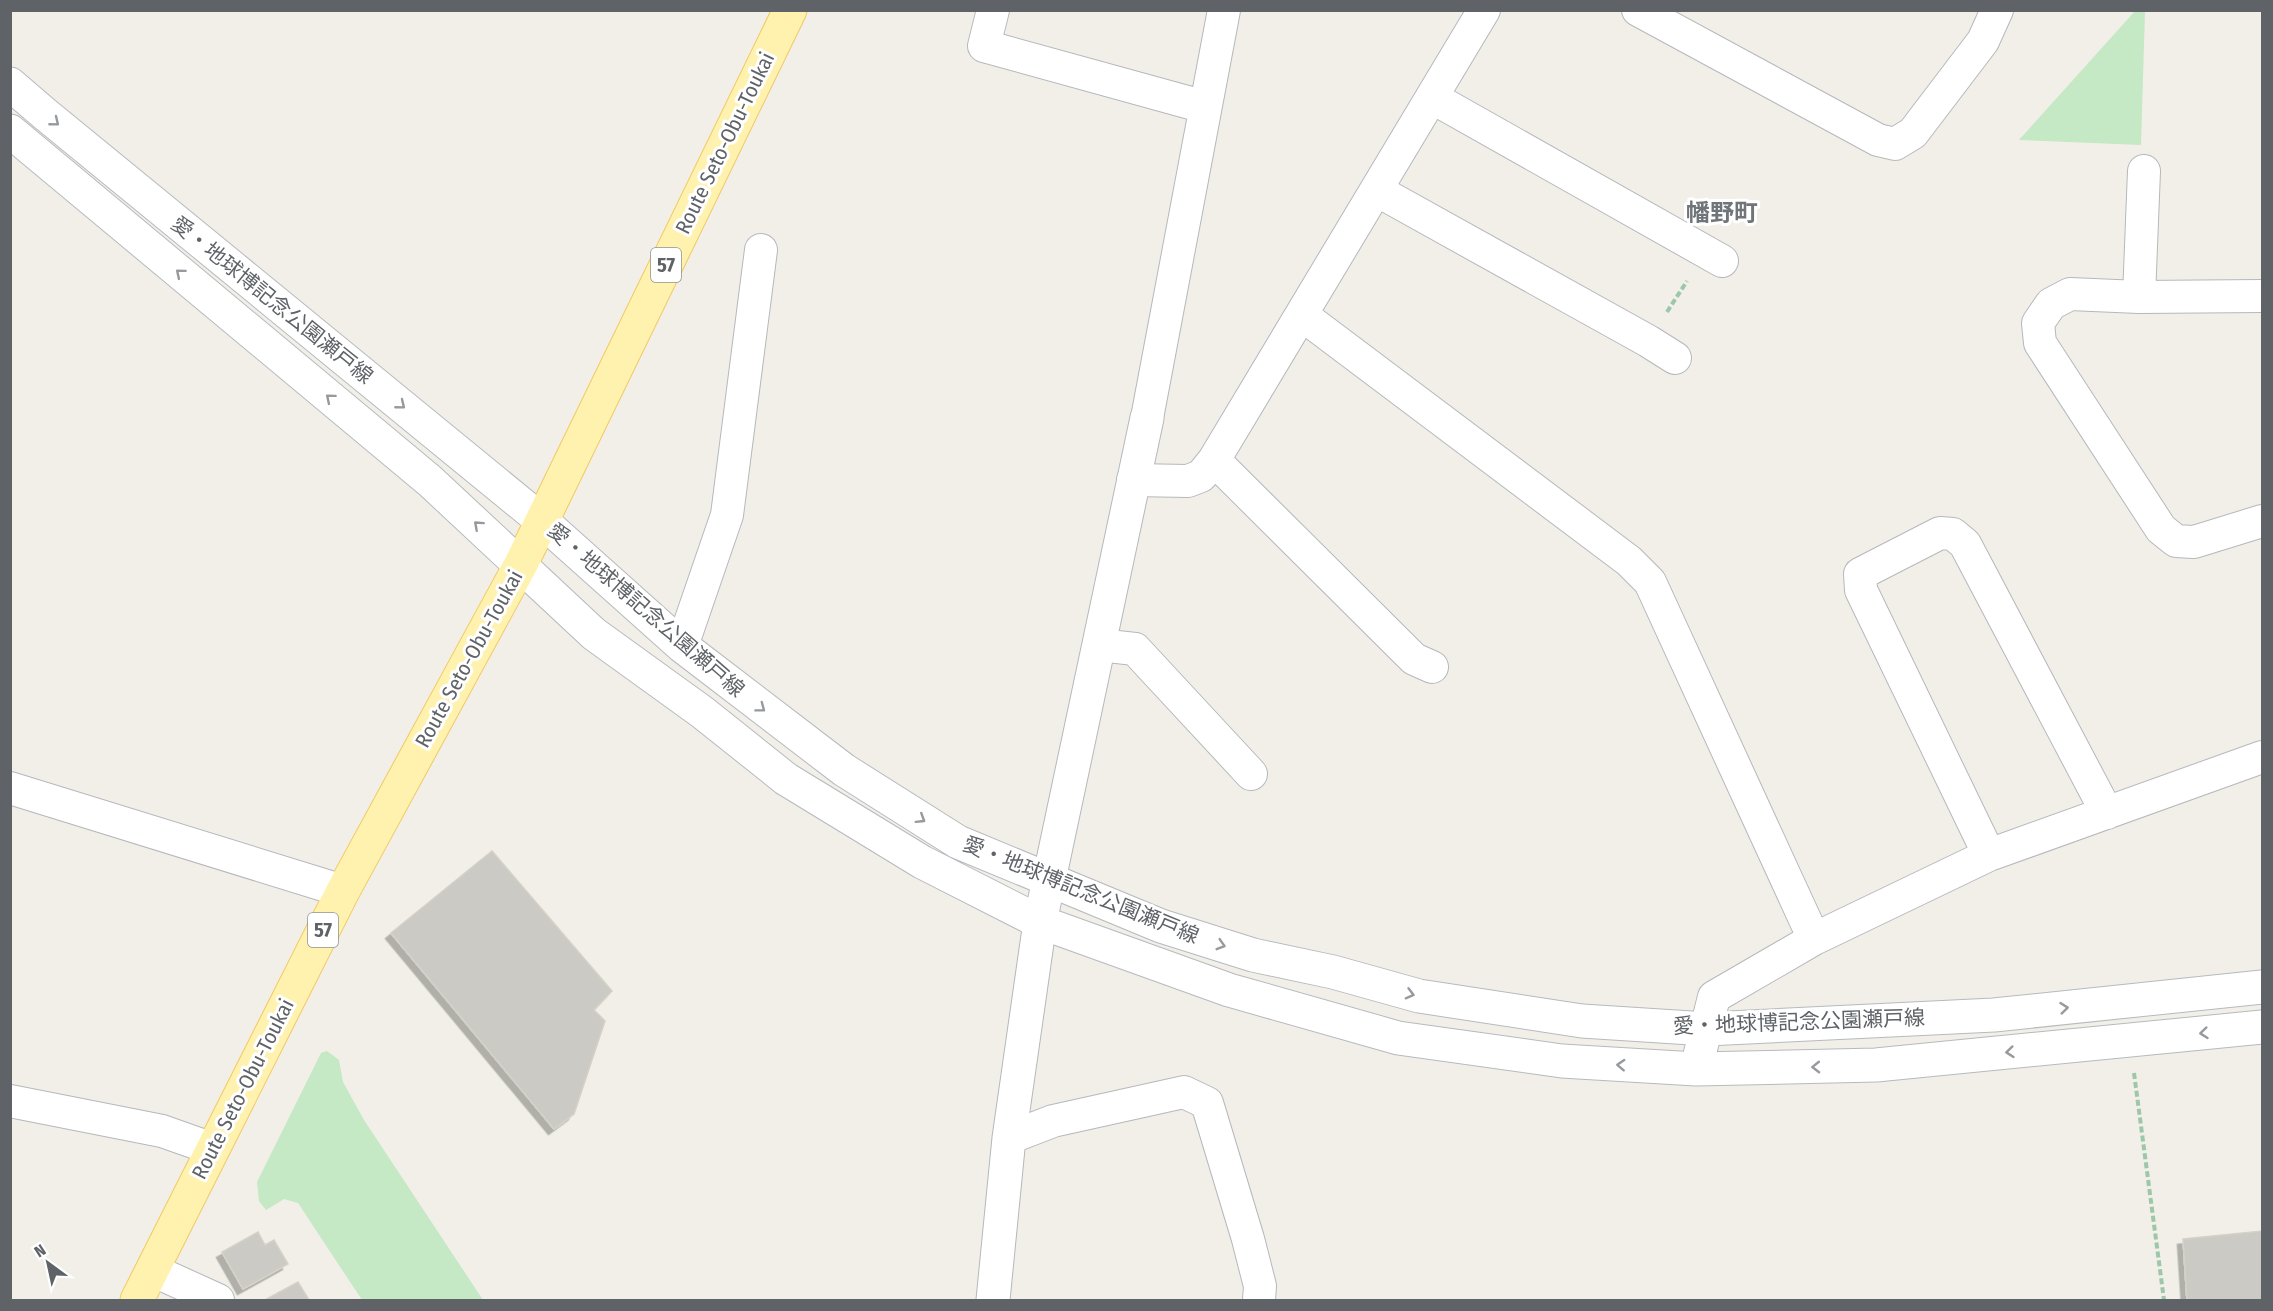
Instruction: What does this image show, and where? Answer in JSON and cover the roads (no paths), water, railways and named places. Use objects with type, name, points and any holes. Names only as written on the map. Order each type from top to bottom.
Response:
[{"type":"main road","name":"Route Seto-Obu-Toukai","points":[[137,1300],[343,891],[521,564],[790,10]]},
{"type":"main road","name":"愛・地球博記念公園瀬戸線","points":[[10,84],[541,520],[682,646],[844,770],[958,842],[1048,881],[1161,926],[1253,955],[1333,972],[1419,996],[1582,1021],[1707,1029],[1994,1015],[2262,987]]},
{"type":"main road","name":"愛・地球博記念公園瀬戸線","points":[[10,130],[430,481],[594,634],[702,712],[786,779],[922,862],[1040,922],[1229,990],[1398,1038],[1562,1061],[1696,1069],[1876,1065],[2262,1027]]},
{"type":"main road","points":[[995,1300],[1009,1138],[1040,922],[1147,418]]},
{"type":"street","points":[[993,10],[984,46],[1205,107]]},
{"type":"street","points":[[1147,418],[1224,10]]},
{"type":"street","points":[[1133,480],[1188,481],[1201,477],[1214,460],[1378,191],[1484,10]]},
{"type":"street","points":[[1638,10],[1878,140],[1895,144],[1913,133],[1983,41],[1997,10]]},
{"type":"street","points":[[1433,98],[1714,256]]},
{"type":"street","points":[[2139,297],[2144,171]]},
{"type":"street","points":[[1378,191],[1675,358]]},
{"type":"street","points":[[682,646],[727,515],[761,250]]},
{"type":"street","points":[[2262,296],[2139,297],[2070,294],[2051,304],[2038,323],[2040,343],[2161,529],[2176,541],[2194,542],[2262,521]]},
{"type":"street","points":[[1302,315],[1629,561],[1650,582],[1814,939]]},
{"type":"street","points":[[1214,460],[1414,659],[1432,666]]},
{"type":"street","points":[[1989,855],[1861,590],[1860,574],[1940,533],[1953,534],[1965,544],[2107,813]]},
{"type":"street","points":[[1099,645],[1135,649],[1251,774]]},
{"type":"street","points":[[1696,1069],[1714,997],[1814,939],[1989,855],[2262,758]]},
{"type":"street","points":[[10,788],[343,891]]},
{"type":"street","points":[[1009,1138],[1053,1121],[1184,1092],[1207,1103],[1248,1239],[1260,1286],[1259,1300]]},
{"type":"street","points":[[10,1101],[162,1131],[213,1149]]},
{"type":"street","points":[[152,1270],[218,1300]]},
{"type":"district","name":"幡野町","points":[[1722,213]]}]
